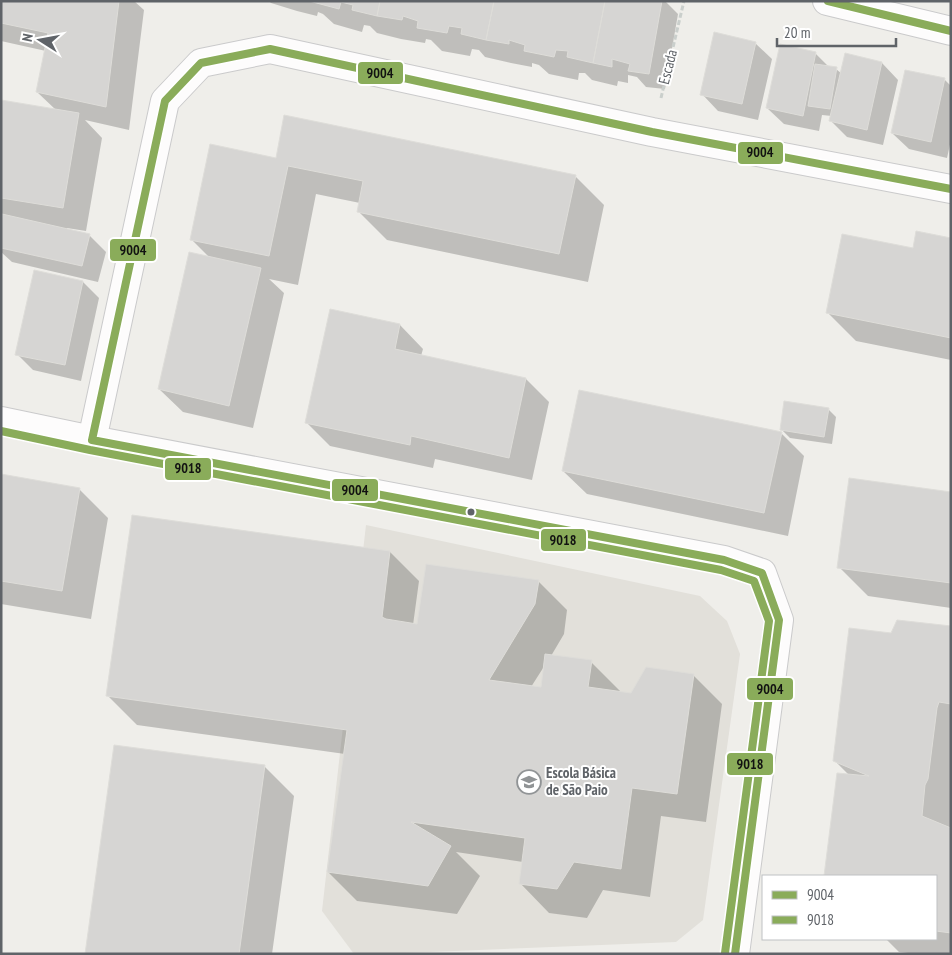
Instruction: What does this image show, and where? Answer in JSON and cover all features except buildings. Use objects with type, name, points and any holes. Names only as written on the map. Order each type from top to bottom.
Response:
[{"type":"main road","points":[[827,1],[951,31]]},
{"type":"main road","points":[[92,440],[166,101],[201,63],[270,49],[652,132],[951,189]]},
{"type":"main road","points":[[1,421],[724,560],[762,574],[779,620],[735,954]]},
{"type":"path","name":"Escada","points":[[652,132],[684,1]]},
{"type":"shaded area","name":"Escola Básica de São Paio","points":[[366,525],[700,596],[727,621],[740,654],[703,920],[676,942],[354,954],[322,911]]},
{"type":"transit line","name":"9004","points":[[828,1],[951,31]]},
{"type":"transit line","name":"9004","points":[[92,440],[165,101],[201,63],[270,49],[652,132],[951,189]]},
{"type":"transit line","name":"9018","points":[[1,431],[90,450],[721,570],[754,581],[769,621],[725,953]]},
{"type":"transit line","name":"9004","points":[[92,440],[724,560],[762,573],[779,620],[735,954]]},
{"type":"place","name":"Escola Básica de São Paio","points":[[529,782]]}]
